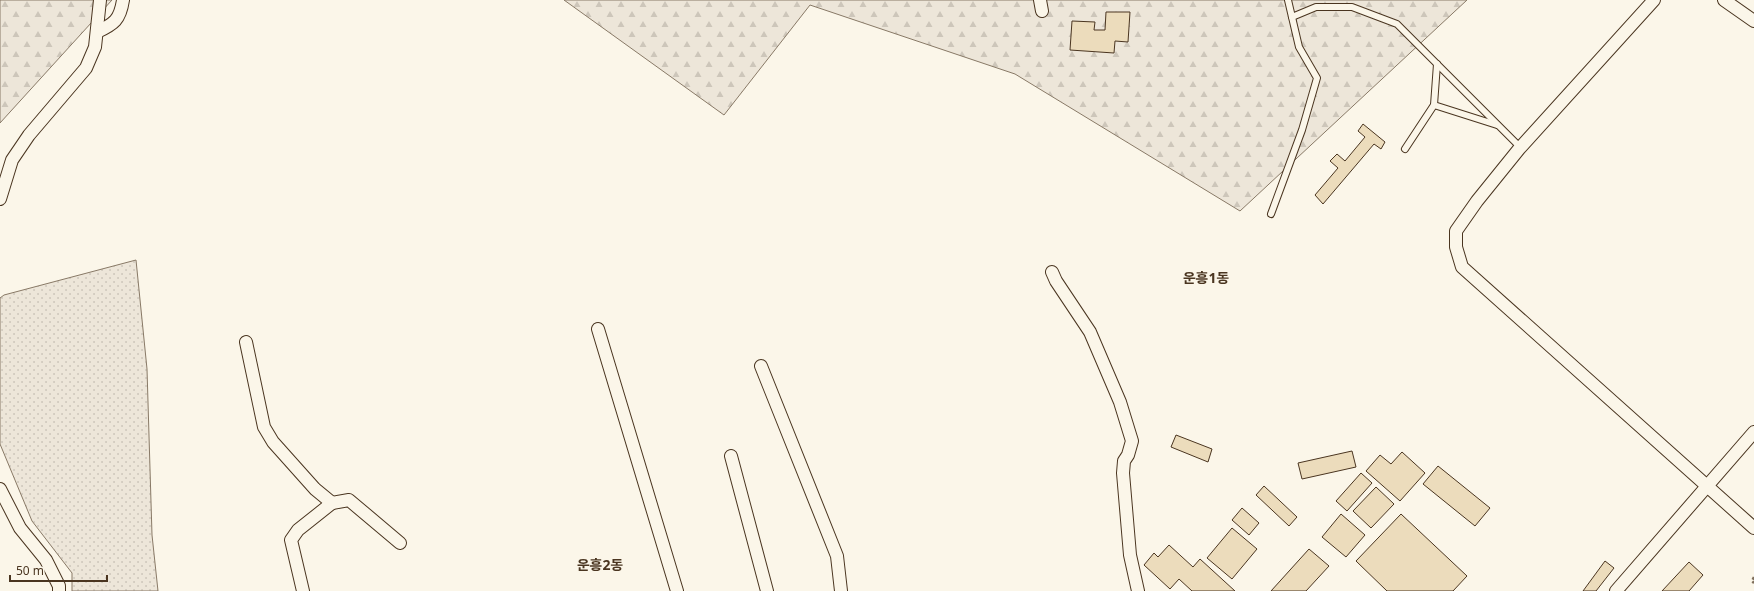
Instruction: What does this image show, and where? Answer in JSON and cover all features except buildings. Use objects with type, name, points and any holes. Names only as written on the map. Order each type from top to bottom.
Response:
[{"type":"street","points":[[0,199],[12,160],[29,135],[86,68],[95,47],[100,0]]},
{"type":"street","points":[[97,32],[112,24],[122,11],[123,0]]},
{"type":"street","points":[[1654,0],[1520,147],[1477,201],[1456,231],[1456,248],[1462,267],[1754,528]]},
{"type":"street","points":[[1724,0],[1754,21]]},
{"type":"street","points":[[1052,272],[1059,286],[1090,332],[1120,402],[1132,440],[1128,455],[1124,461],[1123,473],[1130,555],[1138,591]]},
{"type":"street","points":[[598,329],[676,591]]},
{"type":"street","points":[[246,342],[264,427],[273,442],[315,489],[332,504]]},
{"type":"street","points":[[761,366],[837,556],[841,591]]},
{"type":"street","points":[[1616,591],[1708,487],[1754,432]]},
{"type":"street","points":[[731,456],[767,591]]},
{"type":"street","points":[[0,489],[20,528],[46,560],[59,586],[59,591]]},
{"type":"street","points":[[303,591],[291,540],[298,530],[332,504],[349,500],[400,543]]},
{"type":"lane","points":[[1271,214],[1302,130],[1316,78],[1299,47],[1288,0]]},
{"type":"lane","points":[[1292,17],[1316,7],[1352,7],[1397,24],[1520,147]]},
{"type":"lane","points":[[1404,149],[1434,105],[1437,64]]},
{"type":"lane","points":[[1434,105],[1499,126]]},
{"type":"path","points":[[1754,577],[1752,581],[1754,583]]},
{"type":"green space","points":[[0,0],[112,0],[0,123]]},
{"type":"green space","points":[[564,0],[1467,0],[1240,211],[1015,74],[810,5],[724,115]]},
{"type":"green space","points":[[136,260],[147,369],[152,535],[158,591],[72,591],[72,573],[32,521],[0,444],[0,298],[4,295]]},
{"type":"district","name":"운흥1동","points":[[1206,277]]},
{"type":"district","name":"운흥2동","points":[[600,564]]}]
